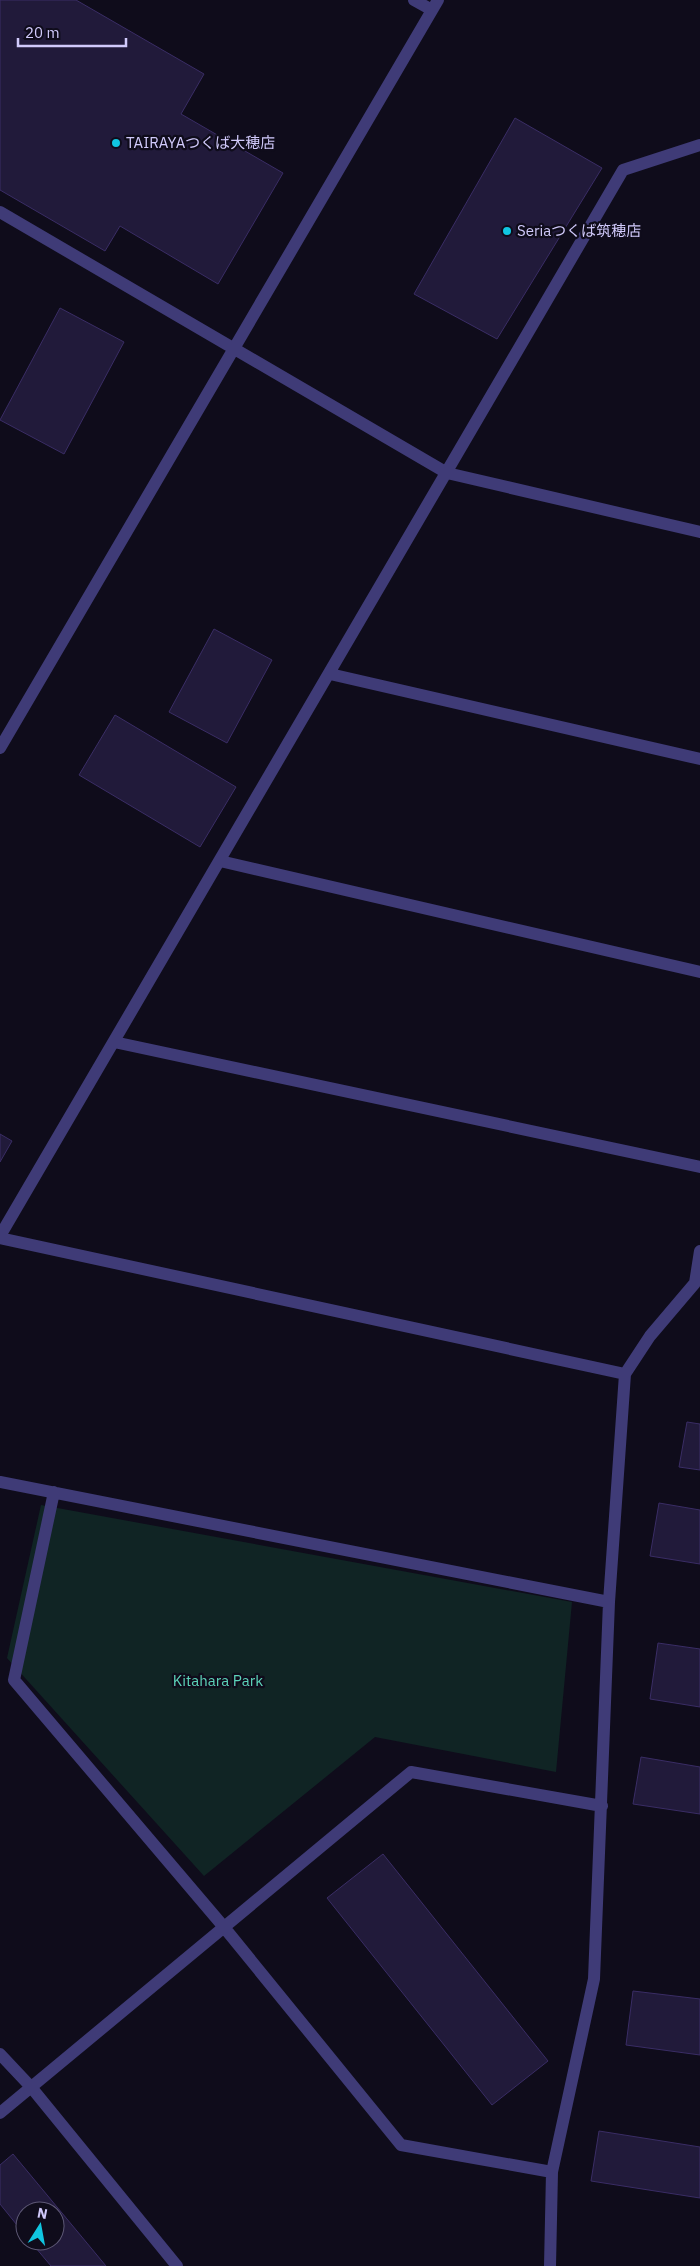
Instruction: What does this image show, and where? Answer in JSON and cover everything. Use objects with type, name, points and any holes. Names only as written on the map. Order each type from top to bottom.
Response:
[{"type":"street","points":[[0,748],[435,5],[414,0]]},
{"type":"street","points":[[624,1374],[0,1237],[623,170],[700,145]]},
{"type":"street","points":[[0,212],[447,473],[700,532]]},
{"type":"street","points":[[330,674],[700,759]]},
{"type":"street","points":[[220,861],[700,972]]},
{"type":"street","points":[[114,1042],[700,1168]]},
{"type":"street","points":[[550,2266],[552,2172],[594,1979],[609,1602],[624,1374],[650,1336],[695,1283],[700,1251]]},
{"type":"street","points":[[0,1482],[609,1602]]},
{"type":"street","points":[[54,1492],[14,1680],[223,1926],[401,2145],[552,2172]]},
{"type":"street","points":[[0,2113],[223,1926],[411,1772],[602,1806]]},
{"type":"street","points":[[0,2054],[31,2087],[177,2266]]},
{"type":"green space","name":"Kitahara Park","points":[[41,1505],[572,1602],[556,1772],[375,1737],[204,1876],[7,1658]]},
{"type":"building","name":"TAIRAYAつくば大穂店","points":[[0,0],[76,0],[204,74],[181,114],[283,173],[218,284],[120,226],[105,251],[0,190]]},
{"type":"building","name":"Seriaつくば筑穂店","points":[[515,118],[602,168],[497,339],[414,294]]},
{"type":"building","points":[[60,308],[124,342],[64,454],[0,420]]},
{"type":"building","points":[[214,629],[272,660],[227,743],[169,712]]},
{"type":"building","points":[[115,715],[236,787],[200,847],[79,775]]},
{"type":"building","points":[[0,1134],[12,1141],[0,1162]]},
{"type":"building","points":[[687,1422],[700,1424],[700,1470],[679,1467]]},
{"type":"building","points":[[659,1503],[700,1510],[700,1564],[650,1556]]},
{"type":"building","points":[[658,1643],[700,1649],[700,1707],[650,1699]]},
{"type":"building","points":[[641,1757],[700,1767],[700,1814],[633,1804]]},
{"type":"building","points":[[383,1854],[548,2061],[492,2105],[327,1898]]},
{"type":"building","points":[[633,1991],[700,1999],[700,2055],[626,2045]]},
{"type":"building","points":[[599,2131],[700,2147],[700,2198],[591,2181]]},
{"type":"building","points":[[13,2154],[52,2201],[15,2201],[15,2223],[0,2204],[0,2165]]},
{"type":"building","points":[[65,2217],[106,2266],[51,2266],[38,2251],[65,2251]]},
{"type":"place","name":"TAIRAYAつくば大穂店","points":[[116,143]]},
{"type":"place","name":"Seriaつくば筑穂店","points":[[507,231]]}]
